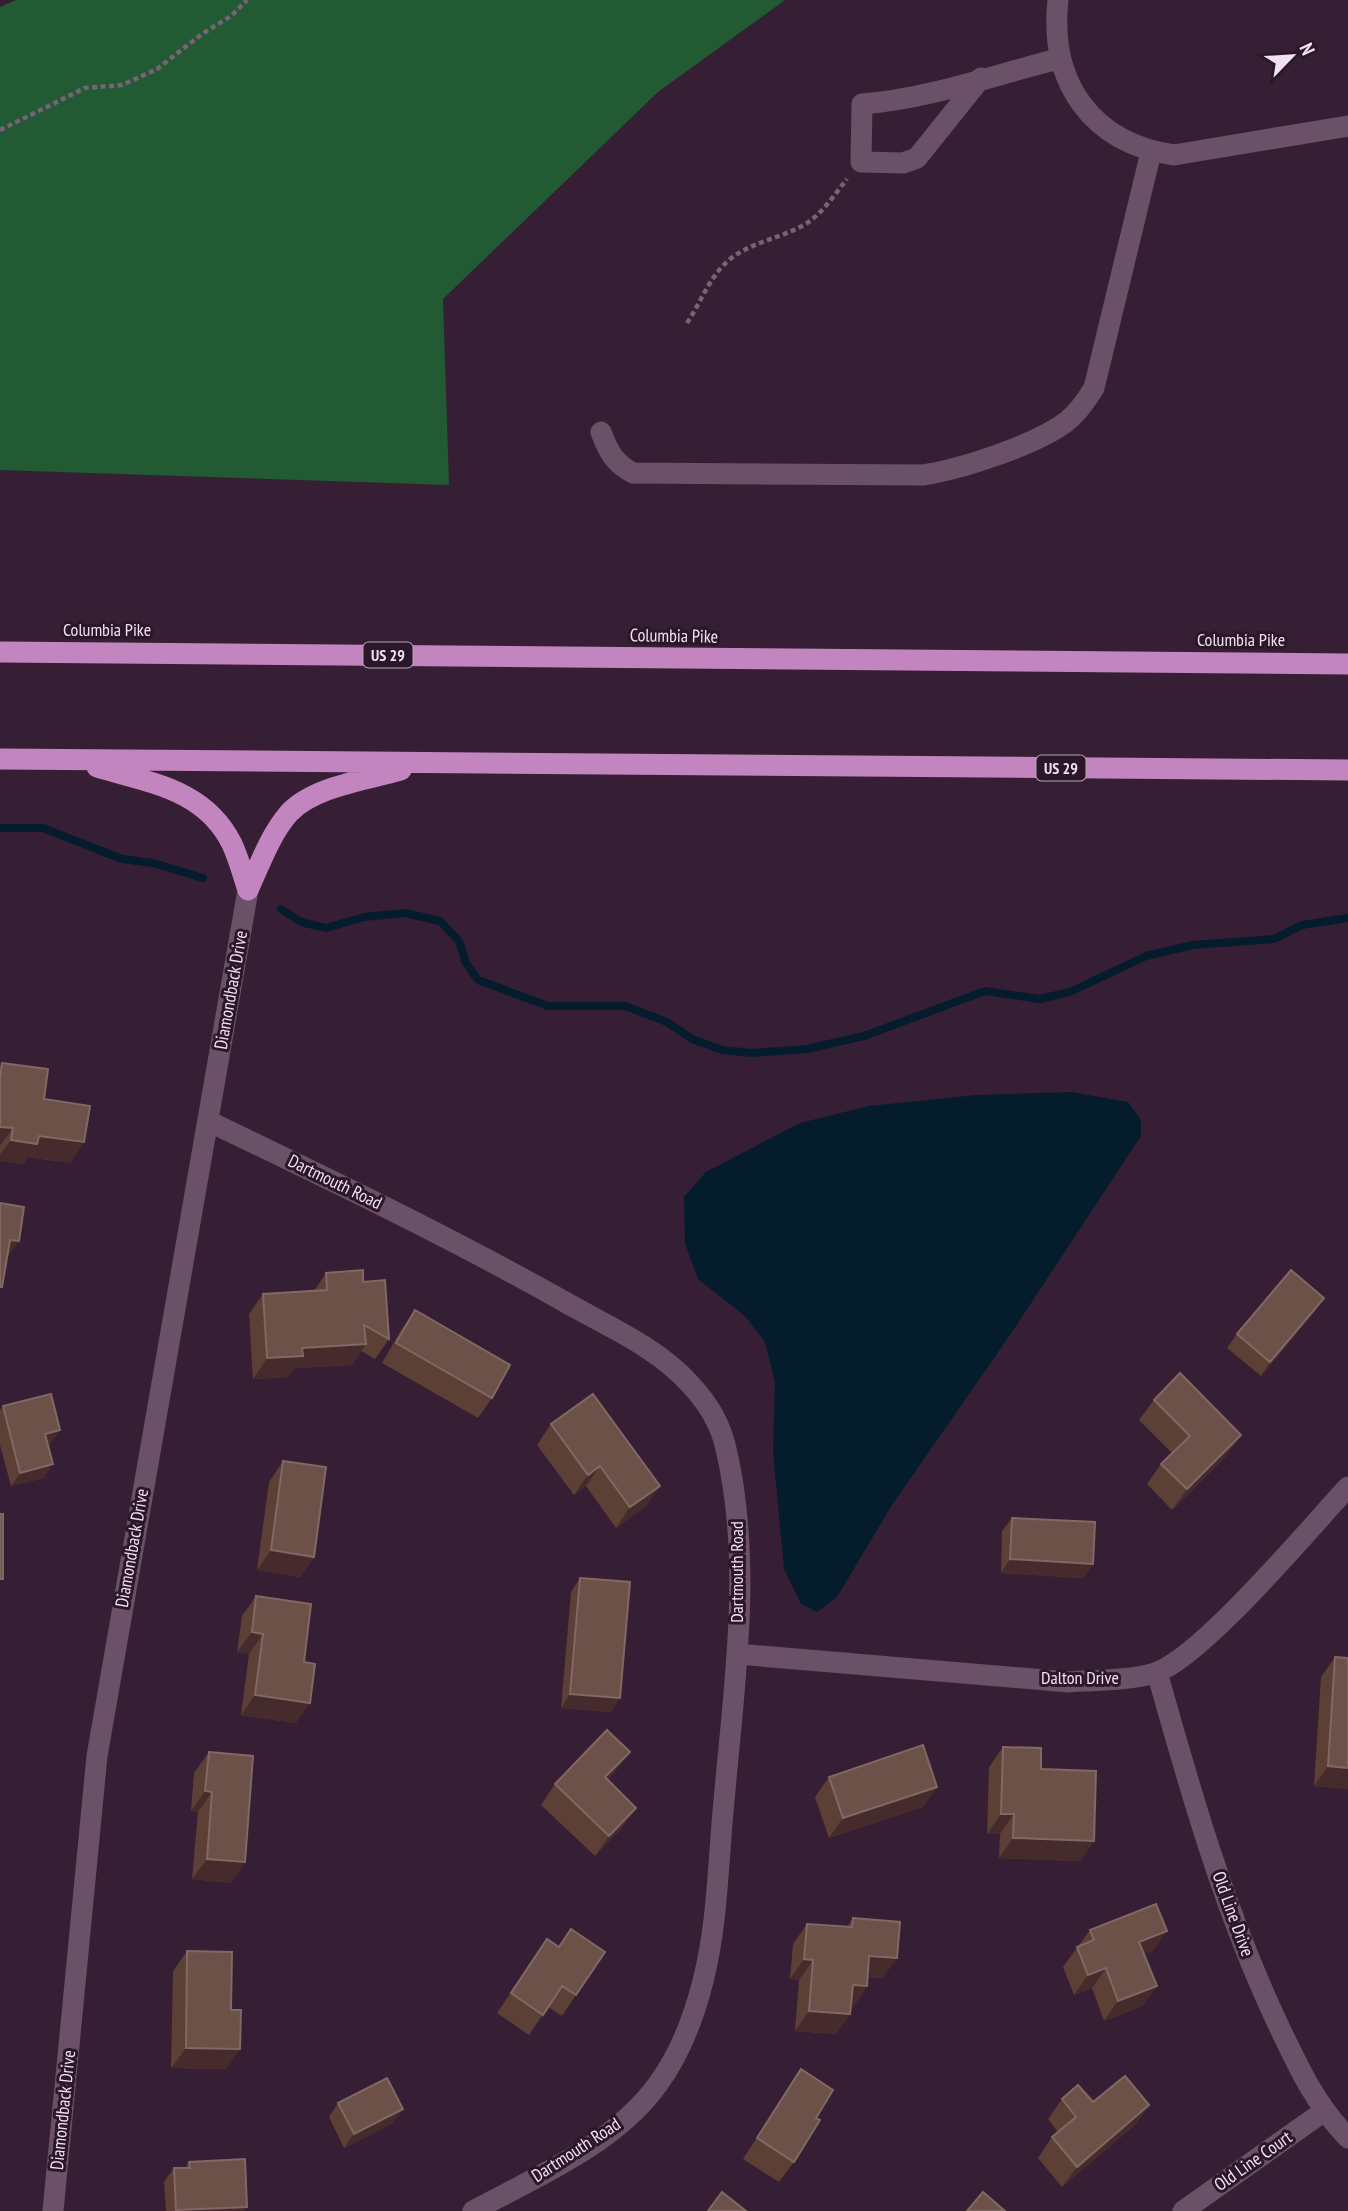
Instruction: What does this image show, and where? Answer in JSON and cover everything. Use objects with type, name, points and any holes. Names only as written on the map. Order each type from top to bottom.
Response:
[{"type":"highway","name":"Columbia Pike","points":[[0,652],[1348,664]]},
{"type":"highway","name":"US 29","points":[[0,759],[1348,770]]},
{"type":"highway","points":[[71,759],[184,794],[202,805],[232,844],[248,890]]},
{"type":"highway","points":[[248,890],[273,836],[299,806],[329,792],[423,764]]},
{"type":"street","points":[[1058,0],[1058,58],[1074,94],[1096,121],[1122,140],[1151,152],[1174,155],[1348,126]]},
{"type":"street","points":[[981,78],[917,158],[903,163],[861,162],[863,104],[891,102],[981,78],[1058,58]]},
{"type":"street","points":[[601,432],[608,451],[619,465],[633,472],[923,475],[966,466],[1047,433],[1083,406],[1094,388],[1151,152]]},
{"type":"street","name":"Diamondback Drive","points":[[53,2211],[97,1756],[248,890]]},
{"type":"street","name":"Dartmouth Road","points":[[208,1121],[437,1232],[649,1349],[688,1381],[709,1407],[726,1444],[739,1539],[737,1654],[713,1924],[704,1977],[692,2019],[678,2051],[657,2085],[599,2139],[473,2211]]},
{"type":"street","name":"Dalton Drive","points":[[737,1654],[1069,1682],[1121,1679],[1157,1672],[1182,1656],[1212,1630],[1348,1487]]},
{"type":"street","name":"Old Line Drive","points":[[1157,1672],[1199,1819],[1256,1977],[1323,2112],[1348,2138]]},
{"type":"street","name":"Old Line Court","points":[[1184,2211],[1323,2112]]},
{"type":"path","points":[[0,130],[85,88],[122,85],[157,69],[202,34],[231,16],[247,0]]},
{"type":"path","points":[[687,323],[714,275],[727,262],[744,248],[803,226],[818,214],[861,162]]},
{"type":"green space","points":[[16,0],[785,0],[658,92],[443,299],[449,485],[0,470],[0,7]]},
{"type":"water","points":[[1071,1092],[1128,1102],[1141,1120],[1141,1136],[1010,1335],[892,1505],[837,1597],[817,1612],[801,1604],[784,1569],[773,1451],[775,1383],[765,1342],[745,1316],[698,1279],[685,1244],[684,1197],[706,1172],[800,1123],[869,1106],[977,1095]]},
{"type":"building","points":[[2,1063],[48,1069],[44,1099],[90,1106],[84,1142],[39,1136],[37,1144],[11,1140],[13,1128],[0,1127]]},
{"type":"building","points":[[0,1203],[24,1207],[19,1241],[10,1240],[2,1287],[0,1287]]},
{"type":"building","points":[[363,1270],[363,1282],[385,1280],[389,1339],[364,1325],[366,1344],[302,1348],[303,1356],[267,1358],[263,1294],[327,1290],[326,1273]]},
{"type":"building","points":[[1291,1270],[1324,1298],[1270,1362],[1237,1334]]},
{"type":"building","points":[[415,1310],[510,1365],[492,1398],[396,1343]]},
{"type":"building","points":[[1180,1373],[1241,1435],[1187,1489],[1161,1464],[1190,1436],[1154,1400]]},
{"type":"building","points":[[51,1394],[60,1430],[45,1434],[53,1464],[20,1473],[3,1406]]},
{"type":"building","points":[[593,1394],[660,1486],[630,1507],[600,1466],[588,1475],[551,1424]]},
{"type":"building","points":[[283,1461],[326,1467],[314,1557],[271,1550]]},
{"type":"building","points":[[0,1514],[3,1514],[3,1579],[0,1579]]},
{"type":"building","points":[[1012,1518],[1095,1522],[1093,1564],[1010,1559]]},
{"type":"building","points":[[580,1578],[630,1582],[620,1698],[570,1694]]},
{"type":"building","points":[[256,1596],[311,1604],[304,1662],[315,1664],[310,1703],[255,1695],[263,1634],[252,1632]]},
{"type":"building","points":[[1335,1657],[1348,1658],[1348,1768],[1328,1766]]},
{"type":"building","points":[[607,1730],[630,1752],[605,1777],[636,1808],[609,1836],[555,1784]]},
{"type":"building","points":[[923,1745],[937,1787],[843,1818],[829,1777]]},
{"type":"building","points":[[1003,1747],[1041,1748],[1041,1769],[1096,1771],[1094,1841],[1013,1838],[1014,1814],[1001,1814]]},
{"type":"building","points":[[209,1752],[253,1756],[245,1862],[207,1859],[212,1792],[205,1791]]},
{"type":"building","points":[[1156,1904],[1167,1931],[1139,1942],[1157,1986],[1118,2001],[1106,1968],[1088,1975],[1077,1947],[1094,1940],[1090,1930]]},
{"type":"building","points":[[853,1918],[900,1922],[897,1958],[869,1956],[867,1986],[853,1985],[850,2014],[809,2011],[813,1960],[804,1959],[807,1924],[852,1927]]},
{"type":"building","points":[[571,1929],[605,1952],[576,1995],[562,1986],[543,2015],[511,1993],[547,1939],[559,1947]]},
{"type":"building","points":[[187,1951],[232,1952],[231,2010],[241,2010],[240,2049],[186,2048]]},
{"type":"building","points":[[801,2069],[833,2090],[816,2118],[820,2120],[794,2162],[757,2138]]},
{"type":"building","points":[[1125,2076],[1149,2105],[1077,2167],[1052,2137],[1076,2117],[1062,2099],[1078,2085],[1093,2102]]},
{"type":"building","points":[[387,2078],[403,2109],[354,2134],[338,2103]]},
{"type":"building","points":[[245,2159],[247,2207],[176,2210],[174,2168],[190,2168],[189,2162]]},
{"type":"building","points":[[722,2192],[746,2211],[708,2211]]},
{"type":"building","points":[[983,2192],[1005,2211],[967,2211]]},
{"type":"waterway","points":[[0,828],[43,828],[122,859],[153,863],[203,878]]},
{"type":"waterway","points":[[281,909],[301,922],[326,928],[364,917],[405,913],[440,921],[459,941],[466,963],[478,980],[548,1006],[625,1006],[667,1022],[692,1039],[722,1050],[752,1053],[807,1049],[864,1036],[985,991],[1040,999],[1070,992],[1146,956],[1193,945],[1274,939],[1302,925],[1348,918]]}]
